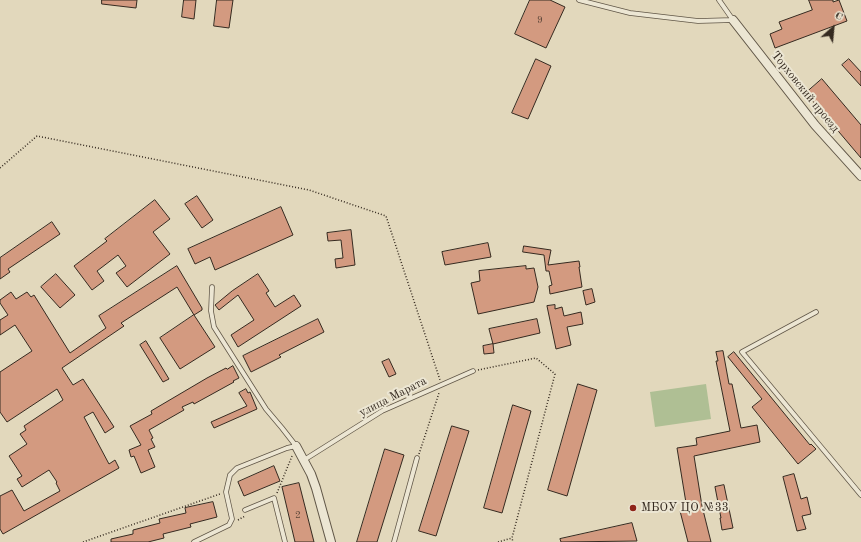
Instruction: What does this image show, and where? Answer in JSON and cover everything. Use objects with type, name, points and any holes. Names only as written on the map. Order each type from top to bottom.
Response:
[{"type":"street","name":"Торховский проезд","points":[[733,20],[815,124],[861,176]]},
{"type":"street","points":[[296,446],[304,460],[316,488],[331,542]]},
{"type":"lane","points":[[579,0],[630,13],[698,21],[733,20]]},
{"type":"lane","points":[[719,0],[733,20]]},
{"type":"lane","points":[[194,542],[229,525],[232,519],[226,492],[230,474],[237,468],[287,448],[296,446],[266,409],[214,327],[211,311],[212,286]]},
{"type":"lane","points":[[816,312],[742,352],[861,495]]},
{"type":"lane","name":"улица Марата","points":[[304,460],[382,411],[473,371]]},
{"type":"lane","points":[[394,542],[418,458]]},
{"type":"lane","points":[[245,510],[274,498],[285,542]]},
{"type":"path","points":[[0,168],[37,136],[309,190],[386,216],[442,384],[418,458]]},
{"type":"path","points":[[473,371],[536,358],[555,374],[512,542]]},
{"type":"path","points":[[274,498],[296,446]]},
{"type":"path","points":[[83,542],[226,492]]},
{"type":"path","points":[[229,525],[245,516],[245,510]]},
{"type":"path","points":[[498,542],[512,538]]},
{"type":"green space","points":[[706,384],[711,419],[655,427],[650,392]]},
{"type":"building","points":[[102,0],[137,0],[136,8],[102,4]]},
{"type":"building","points":[[184,0],[196,0],[194,19],[182,17]]},
{"type":"building","points":[[217,0],[233,0],[229,28],[214,26]]},
{"type":"building","points":[[530,0],[550,0],[565,7],[546,48],[515,34]]},
{"type":"building","points":[[809,0],[833,0],[833,2],[839,0],[847,21],[775,48],[770,34],[782,29],[779,22],[812,10]]},
{"type":"building","points":[[536,59],[551,66],[528,119],[512,113]]},
{"type":"building","points":[[849,59],[861,72],[861,86],[842,65]]},
{"type":"building","points":[[822,79],[861,125],[861,158],[806,93]]},
{"type":"building","points":[[197,196],[213,220],[202,228],[185,204]]},
{"type":"building","points":[[155,200],[170,219],[153,232],[170,254],[127,287],[116,273],[126,266],[118,255],[97,271],[104,281],[92,290],[74,266],[107,241],[105,239]]},
{"type":"building","points":[[281,207],[293,235],[215,270],[210,257],[195,264],[188,249]]},
{"type":"building","points":[[52,222],[60,234],[8,269],[10,272],[0,279],[0,258]]},
{"type":"building","points":[[351,230],[355,265],[336,268],[335,259],[343,258],[341,240],[328,241],[327,233]]},
{"type":"building","points":[[488,243],[491,257],[445,265],[442,252]]},
{"type":"building","points":[[524,246],[551,250],[548,265],[579,261],[582,287],[550,294],[549,286],[552,285],[549,271],[546,271],[544,255],[523,252]]},
{"type":"building","points":[[177,266],[202,310],[194,315],[177,287],[121,323],[124,326],[62,368],[73,385],[83,379],[114,427],[105,433],[93,412],[84,417],[109,464],[115,460],[119,468],[3,534],[0,529],[0,496],[12,490],[24,511],[60,491],[56,483],[57,482],[49,470],[22,487],[17,479],[22,476],[9,456],[27,444],[20,434],[26,430],[24,426],[63,400],[57,389],[7,422],[0,412],[0,372],[32,351],[15,325],[0,335],[0,320],[8,315],[0,303],[0,300],[11,292],[16,299],[27,292],[31,297],[34,295],[70,353],[106,328],[99,316]]},
{"type":"building","points":[[526,266],[526,269],[534,268],[538,287],[534,302],[478,314],[471,283],[480,281],[479,271]]},
{"type":"building","points":[[56,274],[75,295],[60,308],[41,287]]},
{"type":"building","points":[[258,274],[269,291],[266,293],[275,307],[294,295],[301,306],[238,347],[231,335],[254,320],[238,295],[219,310],[215,305],[232,291]]},
{"type":"building","points":[[592,289],[595,302],[586,305],[583,291]]},
{"type":"building","points":[[555,305],[555,309],[562,307],[564,316],[581,312],[583,324],[567,327],[571,345],[556,349],[547,306]]},
{"type":"building","points":[[194,315],[215,347],[180,369],[160,338]]},
{"type":"building","points":[[318,319],[324,332],[279,355],[281,357],[251,372],[243,356]]},
{"type":"building","points":[[537,319],[540,333],[493,344],[489,329]]},
{"type":"building","points":[[146,341],[169,379],[163,382],[140,345]]},
{"type":"building","points":[[493,344],[494,353],[484,354],[483,346]]},
{"type":"building","points":[[723,351],[729,384],[732,384],[741,428],[757,425],[760,442],[694,456],[702,506],[711,542],[688,542],[680,511],[687,509],[677,448],[697,445],[696,438],[730,431],[716,361],[718,361],[716,352]]},
{"type":"building","points":[[734,352],[810,445],[811,444],[816,449],[798,464],[752,407],[762,399],[728,357]]},
{"type":"building","points":[[389,359],[396,374],[389,377],[382,362]]},
{"type":"building","points":[[233,366],[239,378],[233,381],[234,382],[194,404],[193,402],[182,407],[184,410],[149,430],[155,447],[148,450],[155,467],[141,473],[134,456],[131,457],[129,450],[141,445],[130,426],[152,414],[151,411],[207,378]]},
{"type":"building","points":[[578,384],[597,390],[567,496],[548,490]]},
{"type":"building","points":[[246,389],[248,393],[250,392],[257,409],[214,428],[211,422],[247,406],[239,393]]},
{"type":"building","points":[[513,405],[531,411],[502,513],[484,508]]},
{"type":"building","points":[[452,426],[469,431],[436,536],[419,531]]},
{"type":"building","points":[[385,449],[404,455],[377,542],[357,542]]},
{"type":"building","points":[[274,466],[280,481],[244,496],[238,482]]},
{"type":"building","points":[[794,474],[801,499],[807,497],[811,514],[802,516],[806,529],[797,531],[783,477]]},
{"type":"building","points":[[299,483],[314,542],[295,542],[282,487]]},
{"type":"building","points":[[724,485],[733,528],[722,530],[715,487]]},
{"type":"building","points":[[213,502],[217,517],[190,524],[191,527],[163,534],[164,538],[148,542],[111,542],[111,539],[133,534],[133,530],[160,523],[159,519],[186,513],[185,508]]},
{"type":"building","points":[[632,523],[637,541],[561,542],[560,539]]},
{"type":"place","name":"МБОУ ЦО №33","points":[[633,508]]}]
